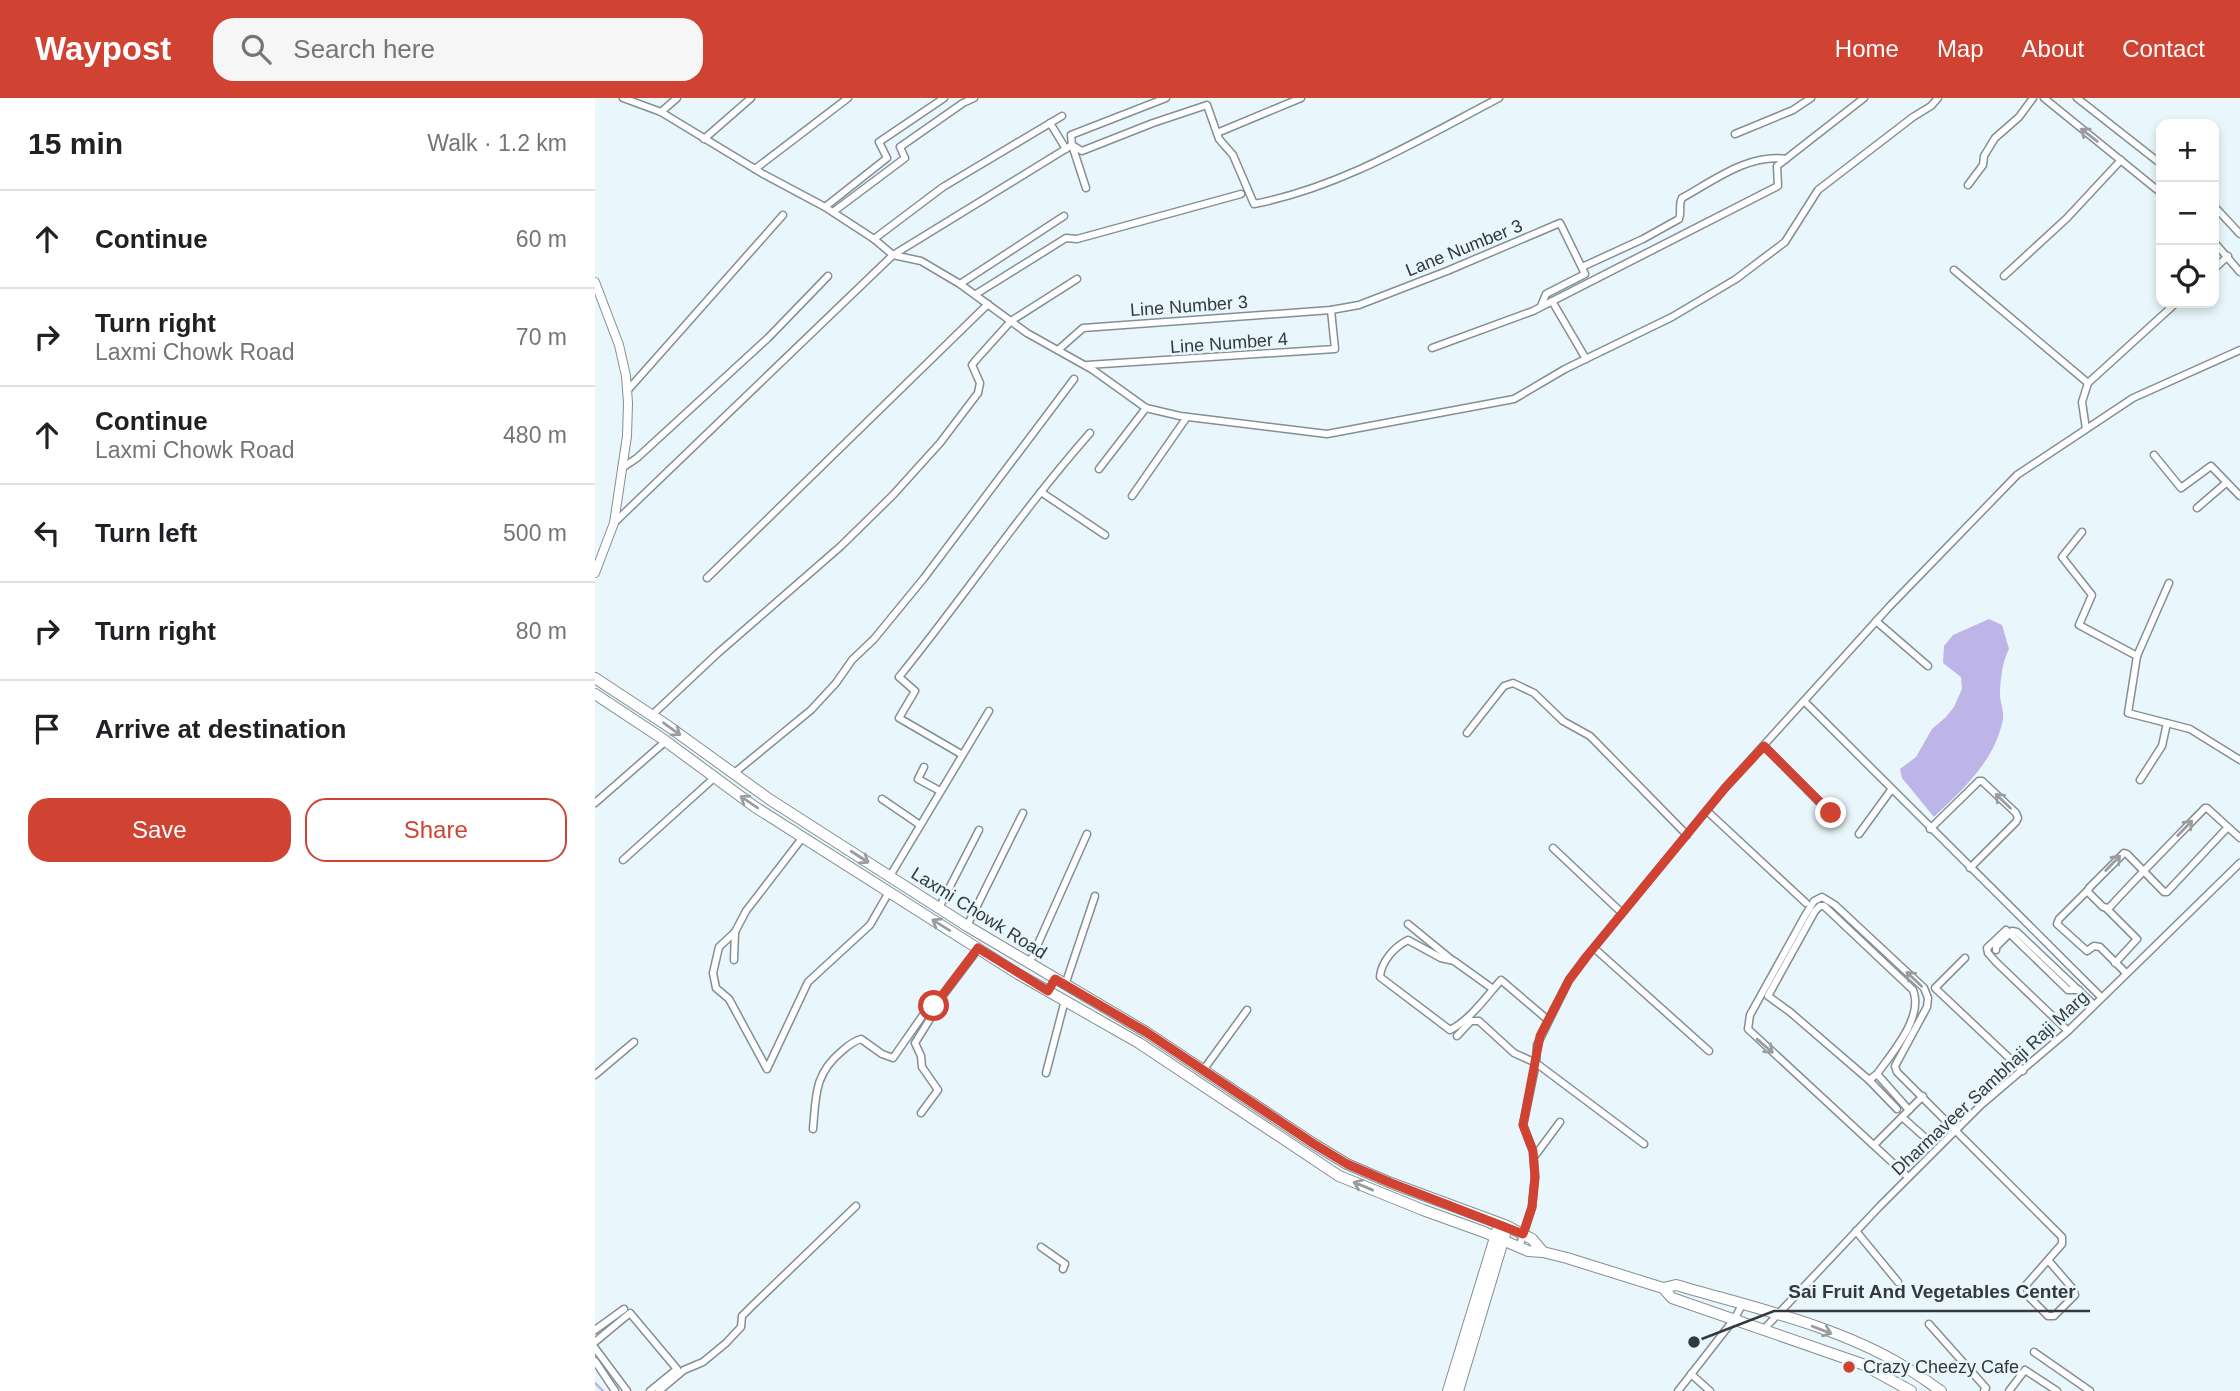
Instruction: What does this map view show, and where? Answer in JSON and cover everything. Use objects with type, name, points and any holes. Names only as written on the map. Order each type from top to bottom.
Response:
[{"type":"main road","name":"Laxmi Chowk Road","points":[[595,678],[652,715],[735,776],[939,908],[1146,1032],[1347,1164],[1503,1225],[1532,1239],[1543,1252]]},
{"type":"main road","name":"Laxmi Chowk Road","points":[[595,694],[666,741],[728,788],[803,837],[1048,991],[1139,1043],[1339,1176],[1519,1248],[1543,1252]]},
{"type":"main road","points":[[728,788],[735,776]]},
{"type":"main road","points":[[886,890],[890,876]]},
{"type":"main road","points":[[1048,991],[1060,982]]},
{"type":"main road","points":[[1448,1391],[1503,1225]]},
{"type":"main road","points":[[1458,1391],[1499,1238]]},
{"type":"main road","points":[[1543,1252],[1663,1288],[1677,1285],[1776,1313],[1869,1348],[1905,1366],[1941,1391]]},
{"type":"main road","points":[[1663,1288],[1672,1298],[1862,1364],[1911,1391]]},
{"type":"street","points":[[623,98],[661,112],[755,169],[825,207],[874,239],[893,256],[921,261],[960,284],[1027,333],[1084,366],[1146,408],[1187,417],[1327,434],[1514,399],[1586,359],[1672,317],[1760,262],[1785,242],[1818,190],[1938,98]]},
{"type":"street","points":[[661,112],[677,98]]},
{"type":"street","points":[[704,139],[751,98]]},
{"type":"street","points":[[755,169],[848,98]]},
{"type":"street","points":[[825,207],[887,158],[879,142],[944,98]]},
{"type":"street","points":[[833,212],[905,158],[900,147],[974,98]]},
{"type":"street","points":[[614,523],[893,256],[1069,147],[1071,135],[1166,98]]},
{"type":"street","points":[[1217,133],[1300,98]]},
{"type":"street","points":[[1069,147],[1082,151],[1207,105],[1217,133],[1233,155],[1254,204],[1280,199],[1373,164],[1499,98]]},
{"type":"street","points":[[1735,134],[1793,110],[1811,98]]},
{"type":"street","points":[[1432,348],[1552,301],[1778,186],[1777,166],[1864,98]]},
{"type":"street","points":[[1968,185],[1983,165],[1984,156],[1995,138],[2019,117],[2033,98]]},
{"type":"street","points":[[2044,98],[2156,189]]},
{"type":"street","points":[[2077,98],[2156,160]]},
{"type":"street","points":[[874,239],[943,187],[1062,116]]},
{"type":"street","points":[[1050,123],[1069,147],[1086,188]]},
{"type":"street","points":[[1541,306],[1546,294],[1585,274],[1582,267],[1643,240],[1679,219],[1679,203],[1682,198],[1752,161],[1771,156],[1786,159]]},
{"type":"street","points":[[2004,276],[2067,218],[2121,160]]},
{"type":"street","points":[[976,294],[1066,238],[1077,239],[1241,194]]},
{"type":"street","points":[[2219,211],[2240,234]]},
{"type":"street","points":[[627,391],[783,215]]},
{"type":"street","points":[[960,284],[1064,216]]},
{"type":"street","name":"Lane Number 3","points":[[1331,310],[1359,305],[1560,223],[1582,267]]},
{"type":"street","points":[[2217,245],[2240,272]]},
{"type":"street","points":[[2219,264],[2228,256]]},
{"type":"street","points":[[1954,270],[2088,383]]},
{"type":"street","points":[[622,468],[637,458],[768,338],[828,276]]},
{"type":"street","points":[[652,715],[718,653],[832,554],[893,495],[940,443],[978,393],[980,383],[972,365],[1011,321],[1077,279]]},
{"type":"street","points":[[595,282],[619,345],[627,391],[627,436],[614,523],[595,573]]},
{"type":"street","points":[[1552,301],[1586,359]]},
{"type":"street","points":[[707,578],[988,303]]},
{"type":"street","points":[[2086,429],[2082,402],[2088,383],[2170,308]]},
{"type":"street","name":"Line Number 3","points":[[1058,350],[1083,328],[1331,310]]},
{"type":"street","name":"Line Number 4","points":[[1084,366],[1335,349],[1331,310]]},
{"type":"street","points":[[1519,1248],[1532,1207],[1535,1177],[1534,1158],[1523,1125],[1536,1063],[1537,1045],[1569,980],[1622,913],[1707,811],[1876,621],[2017,475],[2133,398],[2240,350]]},
{"type":"street","points":[[735,776],[811,710],[836,683],[855,656],[873,639],[924,578],[1074,379]]},
{"type":"street","points":[[1099,468],[1146,408]]},
{"type":"street","points":[[1132,496],[1187,417]]},
{"type":"street","points":[[961,754],[899,718],[915,691],[899,677],[954,609],[1041,492],[1090,433]]},
{"type":"street","points":[[2154,455],[2181,488],[2218,460]]},
{"type":"street","points":[[2210,466],[2240,496]]},
{"type":"street","points":[[2197,508],[2226,483]]},
{"type":"street","points":[[1041,492],[1105,535]]},
{"type":"street","points":[[2082,532],[2062,557],[2092,595],[2079,625],[2137,656]]},
{"type":"street","points":[[2169,583],[2137,656],[2128,713],[2190,729],[2240,760]]},
{"type":"street","points":[[1876,621],[1928,666]]},
{"type":"street","points":[[1467,733],[1504,686],[1513,683],[1534,693],[1563,721],[1591,736],[1687,835]]},
{"type":"street","points":[[1804,701],[2101,998]]},
{"type":"street","points":[[890,876],[989,711]]},
{"type":"street","points":[[2140,780],[2162,746],[2167,723]]},
{"type":"street","points":[[595,803],[666,741]]},
{"type":"street","points":[[1764,746],[1831,813]]},
{"type":"street","points":[[924,767],[918,779],[940,790]]},
{"type":"street","points":[[623,860],[714,778]]},
{"type":"street","points":[[1930,829],[1979,780],[2016,813],[2016,822],[1970,868]]},
{"type":"street","points":[[1859,834],[1891,790]]},
{"type":"street","points":[[882,799],[920,825]]},
{"type":"street","points":[[2107,909],[2205,808],[2240,838]]},
{"type":"street","points":[[1707,811],[1806,903]]},
{"type":"street","points":[[967,926],[1023,813]]},
{"type":"street","points":[[2126,973],[2097,946],[2087,951],[2057,924],[2059,919],[2122,853],[2167,892],[2228,827]]},
{"type":"street","points":[[939,908],[979,830]]},
{"type":"street","points":[[1029,964],[1087,834]]},
{"type":"street","points":[[803,837],[746,911],[735,932],[719,947],[713,973],[716,988],[729,999],[767,1069],[808,982],[870,925],[886,890]]},
{"type":"street","points":[[1553,848],[1622,913]]},
{"type":"street","name":"Dharmaveer Sambhaji Raji Marg","points":[[1764,1328],[1981,1105],[2068,1031],[2240,863]]},
{"type":"street","points":[[2088,890],[2137,939],[2115,963]]},
{"type":"street","points":[[1060,982],[1095,895]]},
{"type":"street","points":[[1909,1177],[1748,1029],[1750,1015],[1814,901],[1822,897],[1835,905],[1924,988],[1928,998],[1927,1007],[1895,1066],[1898,1072],[2062,1237],[2062,1244],[2026,1285],[2030,1298],[2048,1316],[2054,1316],[2075,1296],[2073,1289],[2048,1261]]},
{"type":"street","points":[[1869,1080],[1877,1074],[1908,1025],[1916,997],[1913,990],[1824,906],[1820,906],[1768,996],[1869,1080],[1897,1109]]},
{"type":"street","points":[[1408,924],[1493,989]]},
{"type":"street","points":[[2068,1031],[1988,953],[1987,948],[2005,930],[2068,990],[2079,990],[2094,1005]]},
{"type":"street","points":[[734,960],[735,932]]},
{"type":"street","points":[[1996,950],[2010,933]]},
{"type":"street","points":[[1454,961],[1441,958],[1408,940],[1400,944],[1381,967],[1380,977],[1450,1030],[1458,1026],[1501,980],[1548,1020]]},
{"type":"street","points":[[921,1113],[938,1090],[922,1067],[921,1056],[915,1043],[930,1019],[932,1010],[978,948]]},
{"type":"street","points":[[1594,948],[1709,1051]]},
{"type":"street","points":[[1965,958],[1935,988],[2023,1071]]},
{"type":"street","points":[[1046,1073],[1065,1000]]},
{"type":"street","points":[[813,1129],[816,1086],[823,1071],[835,1057],[855,1040],[861,1039],[882,1054],[893,1058],[923,1015],[932,1010]]},
{"type":"street","points":[[1204,1069],[1247,1010]]},
{"type":"street","points":[[1457,1036],[1475,1019],[1514,1053],[1536,1063],[1644,1144]]},
{"type":"street","points":[[595,1074],[634,1042]]},
{"type":"street","points":[[1877,1074],[1909,1110]]},
{"type":"street","points":[[1874,1145],[1923,1096]]},
{"type":"street","points":[[1902,1117],[1929,1142]]},
{"type":"street","points":[[1534,1158],[1560,1122]]},
{"type":"street","points":[[660,1391],[684,1370],[703,1362],[726,1343],[741,1327],[742,1316],[856,1206]]},
{"type":"street","points":[[1856,1231],[1898,1282]]},
{"type":"street","points":[[1041,1247],[1065,1264],[1063,1269]]},
{"type":"street","points":[[1678,1391],[1735,1318],[1742,1303]]},
{"type":"street","points":[[595,1330],[624,1309]]},
{"type":"street","points":[[595,1342],[630,1313],[677,1369],[650,1391]]},
{"type":"street","points":[[1929,1324],[1986,1388],[1984,1391]]},
{"type":"street","points":[[595,1348],[627,1391]]},
{"type":"street","points":[[2034,1352],[2090,1391]]},
{"type":"street","points":[[595,1361],[615,1391]]},
{"type":"street","points":[[2009,1391],[2025,1370],[2057,1391]]},
{"type":"street","points":[[1691,1374],[1710,1391]]},
{"type":"shaded area","points":[[1989,619],[2002,625],[2009,649],[2001,679],[2003,716],[1999,734],[1976,773],[1934,817],[1902,778],[1900,769],[1916,757],[1932,729],[1954,707],[1962,689],[1961,677],[1943,663],[1944,646],[1953,635]]},
{"type":"waterway","points":[[595,1383],[603,1391]]},
{"type":"place","name":"Sai Fruit And Vegetables Center","points":[[1694,1342]]},
{"type":"place","name":"Crazy Cheezy Cafe","points":[[1849,1367]]},
{"type":"route","points":[[934,1006],[978,948],[1048,991],[1055,979],[1146,1032],[1347,1164],[1523,1234],[1532,1207],[1535,1177],[1533,1151],[1523,1125],[1536,1063],[1537,1045],[1569,980],[1725,788],[1764,746],[1831,813]]}]
